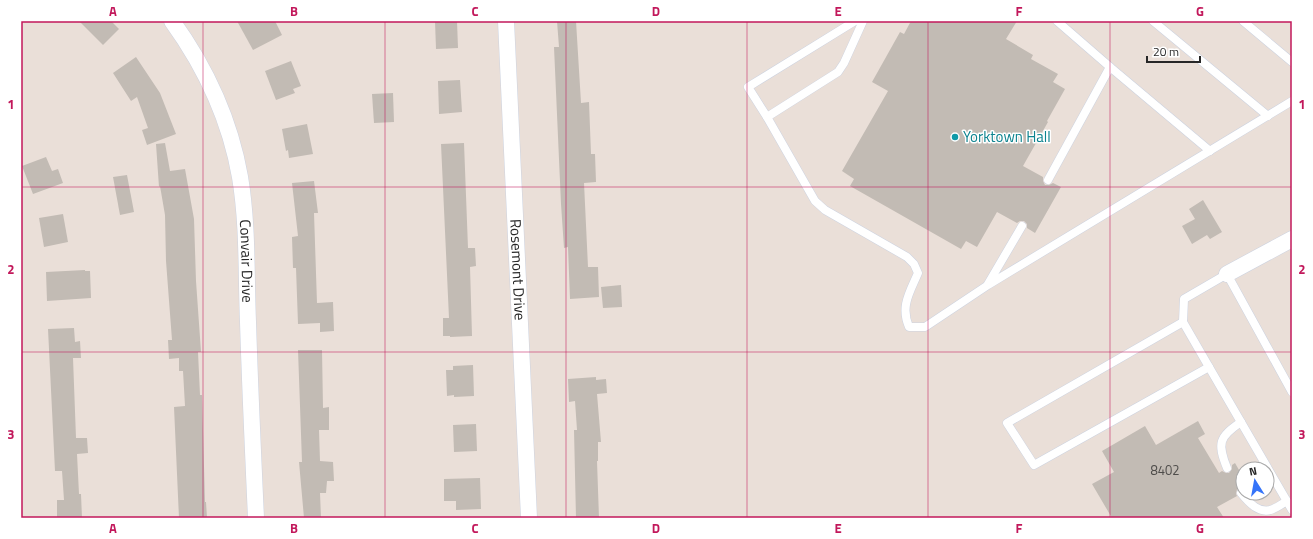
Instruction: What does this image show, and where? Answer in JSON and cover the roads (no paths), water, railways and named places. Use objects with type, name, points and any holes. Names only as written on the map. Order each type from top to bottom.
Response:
[{"type":"street","name":"Convair Drive","points":[[172,21],[197,58],[214,91],[234,148],[240,176],[245,237],[256,518]]},
{"type":"street","name":"Rosemont Drive","points":[[506,21],[529,518]]},
{"type":"street","points":[[1227,274],[1292,240]]},
{"type":"lane","points":[[855,21],[748,87],[815,201],[825,210],[907,257],[914,264],[918,273],[906,302],[905,312],[910,326],[925,327],[988,285],[1292,101]]},
{"type":"lane","points":[[767,117],[838,72],[844,63],[863,21]]},
{"type":"lane","points":[[1057,21],[1210,151]]},
{"type":"lane","points":[[1153,21],[1268,116]]},
{"type":"lane","points":[[1243,21],[1292,62]]},
{"type":"lane","points":[[1048,180],[1110,67]]},
{"type":"lane","points":[[988,285],[1022,226]]},
{"type":"lane","points":[[1292,392],[1227,274],[1184,299],[1183,322],[1292,510]]},
{"type":"lane","points":[[1183,322],[1006,423],[1034,465],[1209,367]]},
{"type":"lane","points":[[1226,468],[1221,453],[1222,440],[1228,432],[1241,422]]},
{"type":"lane","points":[[1247,501],[1250,505],[1263,510],[1272,510],[1287,501]]},
{"type":"place","name":"Yorktown Hall","points":[[955,137]]}]
